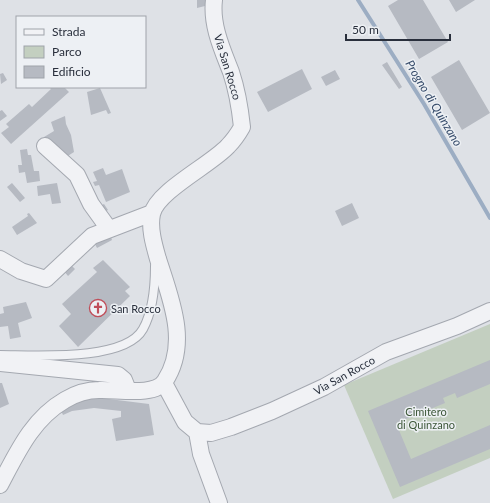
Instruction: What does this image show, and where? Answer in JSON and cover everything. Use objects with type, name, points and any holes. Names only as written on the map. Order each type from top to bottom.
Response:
[{"type":"street","name":"Via San Rocco","points":[[152,213],[158,203],[168,193],[228,147],[242,127],[236,90],[217,32],[213,11],[214,0]]},
{"type":"street","points":[[45,146],[77,175],[91,204],[110,229]]},
{"type":"street","points":[[0,259],[21,271],[46,279],[92,236],[152,213],[155,248],[176,320],[176,352],[174,366],[164,383],[155,390],[145,392],[128,390],[98,390],[80,393],[65,400],[48,412],[28,434],[0,486]]},
{"type":"street","name":"Via San Rocco","points":[[197,432],[211,433],[272,411],[324,387],[386,352],[458,326],[490,311]]},
{"type":"street","points":[[0,364],[118,375],[124,380],[128,390]]},
{"type":"street","points":[[164,383],[185,422],[197,432],[201,454],[219,503]]},
{"type":"lane","points":[[0,355],[72,355],[103,351],[130,343],[143,330],[150,308],[155,277],[155,248]]},
{"type":"green space","name":"Cimitero di Quinzano","points":[[490,324],[490,458],[393,499],[344,385]]},
{"type":"building","points":[[197,0],[205,0],[205,6],[197,8]]},
{"type":"building","points":[[398,0],[423,0],[448,42],[419,59],[388,6]]},
{"type":"building","points":[[449,0],[475,0],[456,12]]},
{"type":"building","points":[[459,60],[490,113],[462,130],[431,77]]},
{"type":"building","points":[[387,62],[402,87],[399,89],[382,65]]},
{"type":"building","points":[[302,69],[312,89],[268,112],[257,92]]},
{"type":"building","points":[[335,70],[340,79],[326,86],[321,77]]},
{"type":"building","points":[[3,73],[7,80],[1,84],[0,74]]},
{"type":"building","points":[[50,88],[65,88],[69,92],[11,144],[1,133],[9,127],[6,124],[29,104],[32,107],[51,89]]},
{"type":"building","points":[[100,88],[111,113],[108,114],[106,110],[91,115],[87,92]]},
{"type":"building","points":[[2,110],[7,116],[0,121],[0,111]]},
{"type":"building","points":[[65,116],[66,124],[71,135],[74,152],[63,159],[44,137],[54,131],[51,122]]},
{"type":"building","points":[[27,149],[28,155],[31,155],[34,171],[39,171],[40,181],[27,183],[25,172],[19,173],[18,165],[22,165],[20,150]]},
{"type":"building","points":[[103,168],[106,175],[122,169],[130,192],[106,202],[99,185],[95,186],[93,182],[97,181],[93,172]]},
{"type":"building","points":[[12,183],[25,198],[20,202],[7,187]]},
{"type":"building","points":[[57,183],[61,203],[52,204],[50,194],[38,196],[37,186]]},
{"type":"building","points":[[352,203],[359,218],[342,226],[335,211]]},
{"type":"building","points":[[104,204],[108,210],[101,214],[96,208]]},
{"type":"building","points":[[29,213],[37,223],[17,235],[12,227],[28,216],[27,214]]},
{"type":"building","points":[[109,232],[112,240],[97,248],[92,238]]},
{"type":"building","name":"San Rocco","points":[[103,260],[130,287],[125,291],[130,296],[78,347],[59,326],[71,314],[62,304],[97,272],[93,268]]},
{"type":"building","points":[[68,262],[75,269],[68,276],[64,271]]},
{"type":"building","points":[[26,302],[32,318],[18,323],[21,337],[10,339],[8,326],[0,327],[0,314],[4,313],[3,307]]},
{"type":"building","points":[[490,360],[490,384],[457,398],[455,393],[443,398],[445,403],[396,423],[411,459],[490,425],[490,449],[400,487],[368,411]]},
{"type":"building","points":[[0,383],[2,383],[9,404],[0,408]]},
{"type":"building","points":[[93,397],[149,404],[154,435],[116,441],[112,419],[121,417],[121,411],[94,408],[72,411],[63,415],[59,406]]},
{"type":"waterway","name":"Progno di Quinzano","points":[[358,0],[424,104],[490,218]]},
{"type":"place","name":"San Rocco","points":[[98,308]]}]
